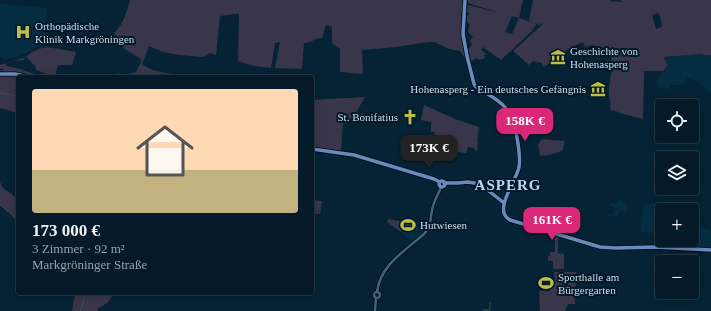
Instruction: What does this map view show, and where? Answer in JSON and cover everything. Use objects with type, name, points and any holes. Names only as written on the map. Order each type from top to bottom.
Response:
[{"type":"main road","points":[[465,0],[463,34],[474,84],[476,87],[504,105],[513,120],[518,147],[519,167],[504,203],[504,213],[506,218],[600,247],[656,247],[711,250]]},
{"type":"main road","points":[[0,74],[20,75]]},
{"type":"main road","points":[[314,149],[345,153],[361,157],[434,178],[444,183],[468,182],[480,184],[504,203]]},
{"type":"main road","points":[[440,182],[439,185],[441,187]]},
{"type":"main road","points":[[441,187],[444,186],[444,183]]},
{"type":"street","points":[[375,311],[376,298],[380,295],[380,293],[377,292],[381,278],[388,266],[428,230],[434,203],[441,187]]},
{"type":"shaded area","points":[[130,0],[464,0],[462,13],[460,15],[464,16],[463,28],[467,58],[465,58],[460,51],[449,49],[434,42],[428,42],[362,50],[363,74],[340,72],[340,49],[332,43],[332,27],[326,25],[322,38],[304,43],[302,69],[275,68],[280,42],[275,43],[271,68],[254,66],[238,61],[239,14],[235,14],[220,16],[216,55],[210,53],[203,57],[179,55],[163,52],[149,46],[142,64],[157,71],[174,75],[126,75],[136,72],[141,59],[123,48],[123,43],[114,33],[126,14]]},
{"type":"shaded area","points":[[468,0],[523,0],[519,18],[536,24],[531,32],[501,60],[483,47],[481,50],[487,55],[484,55],[485,58],[479,60],[477,58],[471,61],[468,50],[472,44],[470,41],[473,37],[468,32],[470,25],[467,22],[467,16],[470,14],[467,12],[468,5],[500,13],[468,3]],"holes":[[[512,16],[519,18],[512,34],[505,32]]]},
{"type":"shaded area","points":[[533,0],[611,0],[609,1],[623,2],[620,0],[711,0],[711,55],[701,54],[663,57],[668,65],[663,71],[644,71],[643,119],[613,110],[610,111],[611,106],[609,92],[612,65],[610,54],[601,47],[585,47],[583,42],[566,50],[566,54],[555,58],[555,60],[544,67],[542,63],[533,61],[529,65],[513,51],[543,24],[542,23],[540,25],[529,21]],"holes":[[[658,13],[662,27],[656,29],[652,15]]]},
{"type":"shaded area","name":"Orthopädische Klinik Markgröningen","points":[[0,4],[46,8],[46,44],[19,56],[6,59],[0,57]]},
{"type":"shaded area","points":[[47,47],[76,52],[72,65],[58,65],[56,75],[50,75],[36,70],[35,66],[26,57],[35,50]]},
{"type":"shaded area","points":[[701,54],[711,55],[711,93],[703,85],[686,76],[684,85],[670,85],[671,89],[658,87],[658,78],[668,65],[662,57]]},
{"type":"shaded area","points":[[23,58],[25,60],[14,61]]},
{"type":"shaded area","points":[[6,63],[6,66],[38,75],[21,75],[0,71],[5,70],[0,68],[0,65]]},
{"type":"shaded area","points":[[0,76],[16,76],[16,112],[0,108]]},
{"type":"shaded area","points":[[365,97],[351,121],[343,121],[341,151],[314,147],[314,100]]},
{"type":"shaded area","points":[[424,105],[455,119],[479,127],[477,152],[474,148],[468,147],[466,153],[451,151],[452,158],[446,157],[450,141],[434,135],[435,132],[431,132],[431,122],[421,120]]},
{"type":"shaded area","points":[[542,139],[565,141],[562,151],[540,156],[538,146]]},
{"type":"shaded area","points":[[0,182],[3,188],[16,198],[16,220],[0,205]]},
{"type":"shaded area","points":[[314,200],[322,201],[320,214],[314,213]]},
{"type":"shaded area","points":[[618,200],[625,202],[627,211],[619,211],[617,217],[607,216],[607,214],[613,213],[615,209],[610,205],[611,203],[617,204]]},
{"type":"shaded area","points":[[655,203],[655,232],[653,233],[641,232],[644,204]]},
{"type":"shaded area","name":"Hutwiesen","points":[[388,219],[412,224],[411,228],[405,227],[401,232],[387,222]]},
{"type":"shaded area","points":[[404,227],[425,229],[412,242],[401,232]]},
{"type":"shaded area","points":[[699,227],[711,231],[711,248],[698,247]]},
{"type":"shaded area","points":[[555,234],[558,235],[559,238],[558,253],[564,254],[564,269],[553,269],[553,261],[548,261],[550,252],[555,252]]},
{"type":"shaded area","points":[[554,272],[576,272],[575,304],[568,304],[565,311],[540,311],[539,291],[550,291],[555,279]]},
{"type":"shaded area","points":[[75,295],[113,295],[108,302],[98,308],[98,311],[72,311]]},
{"type":"waterway","points":[[0,93],[16,96]]},
{"type":"waterway","points":[[0,205],[16,220]]},
{"type":"waterway","points":[[80,311],[85,295]]},
{"type":"waterway","points":[[490,303],[490,311]]},
{"type":"waterway","points":[[483,310],[489,310]]},
{"type":"place","name":"Orthopädische Klinik Markgröningen","points":[[23,32]]},
{"type":"place","name":"Geschichte von Hohenasperg","points":[[558,57]]},
{"type":"place","name":"Hohenasperg - Ein deutsches Gefängnis","points":[[598,89]]},
{"type":"place","name":"St. Bonifatius","points":[[410,117]]},
{"type":"place","name":"Hutwiesen","points":[[408,225]]},
{"type":"place","name":"Sporthalle am Bürgergarten","points":[[546,283]]},
{"type":"district","name":"ASPERG","points":[[508,185]]}]
